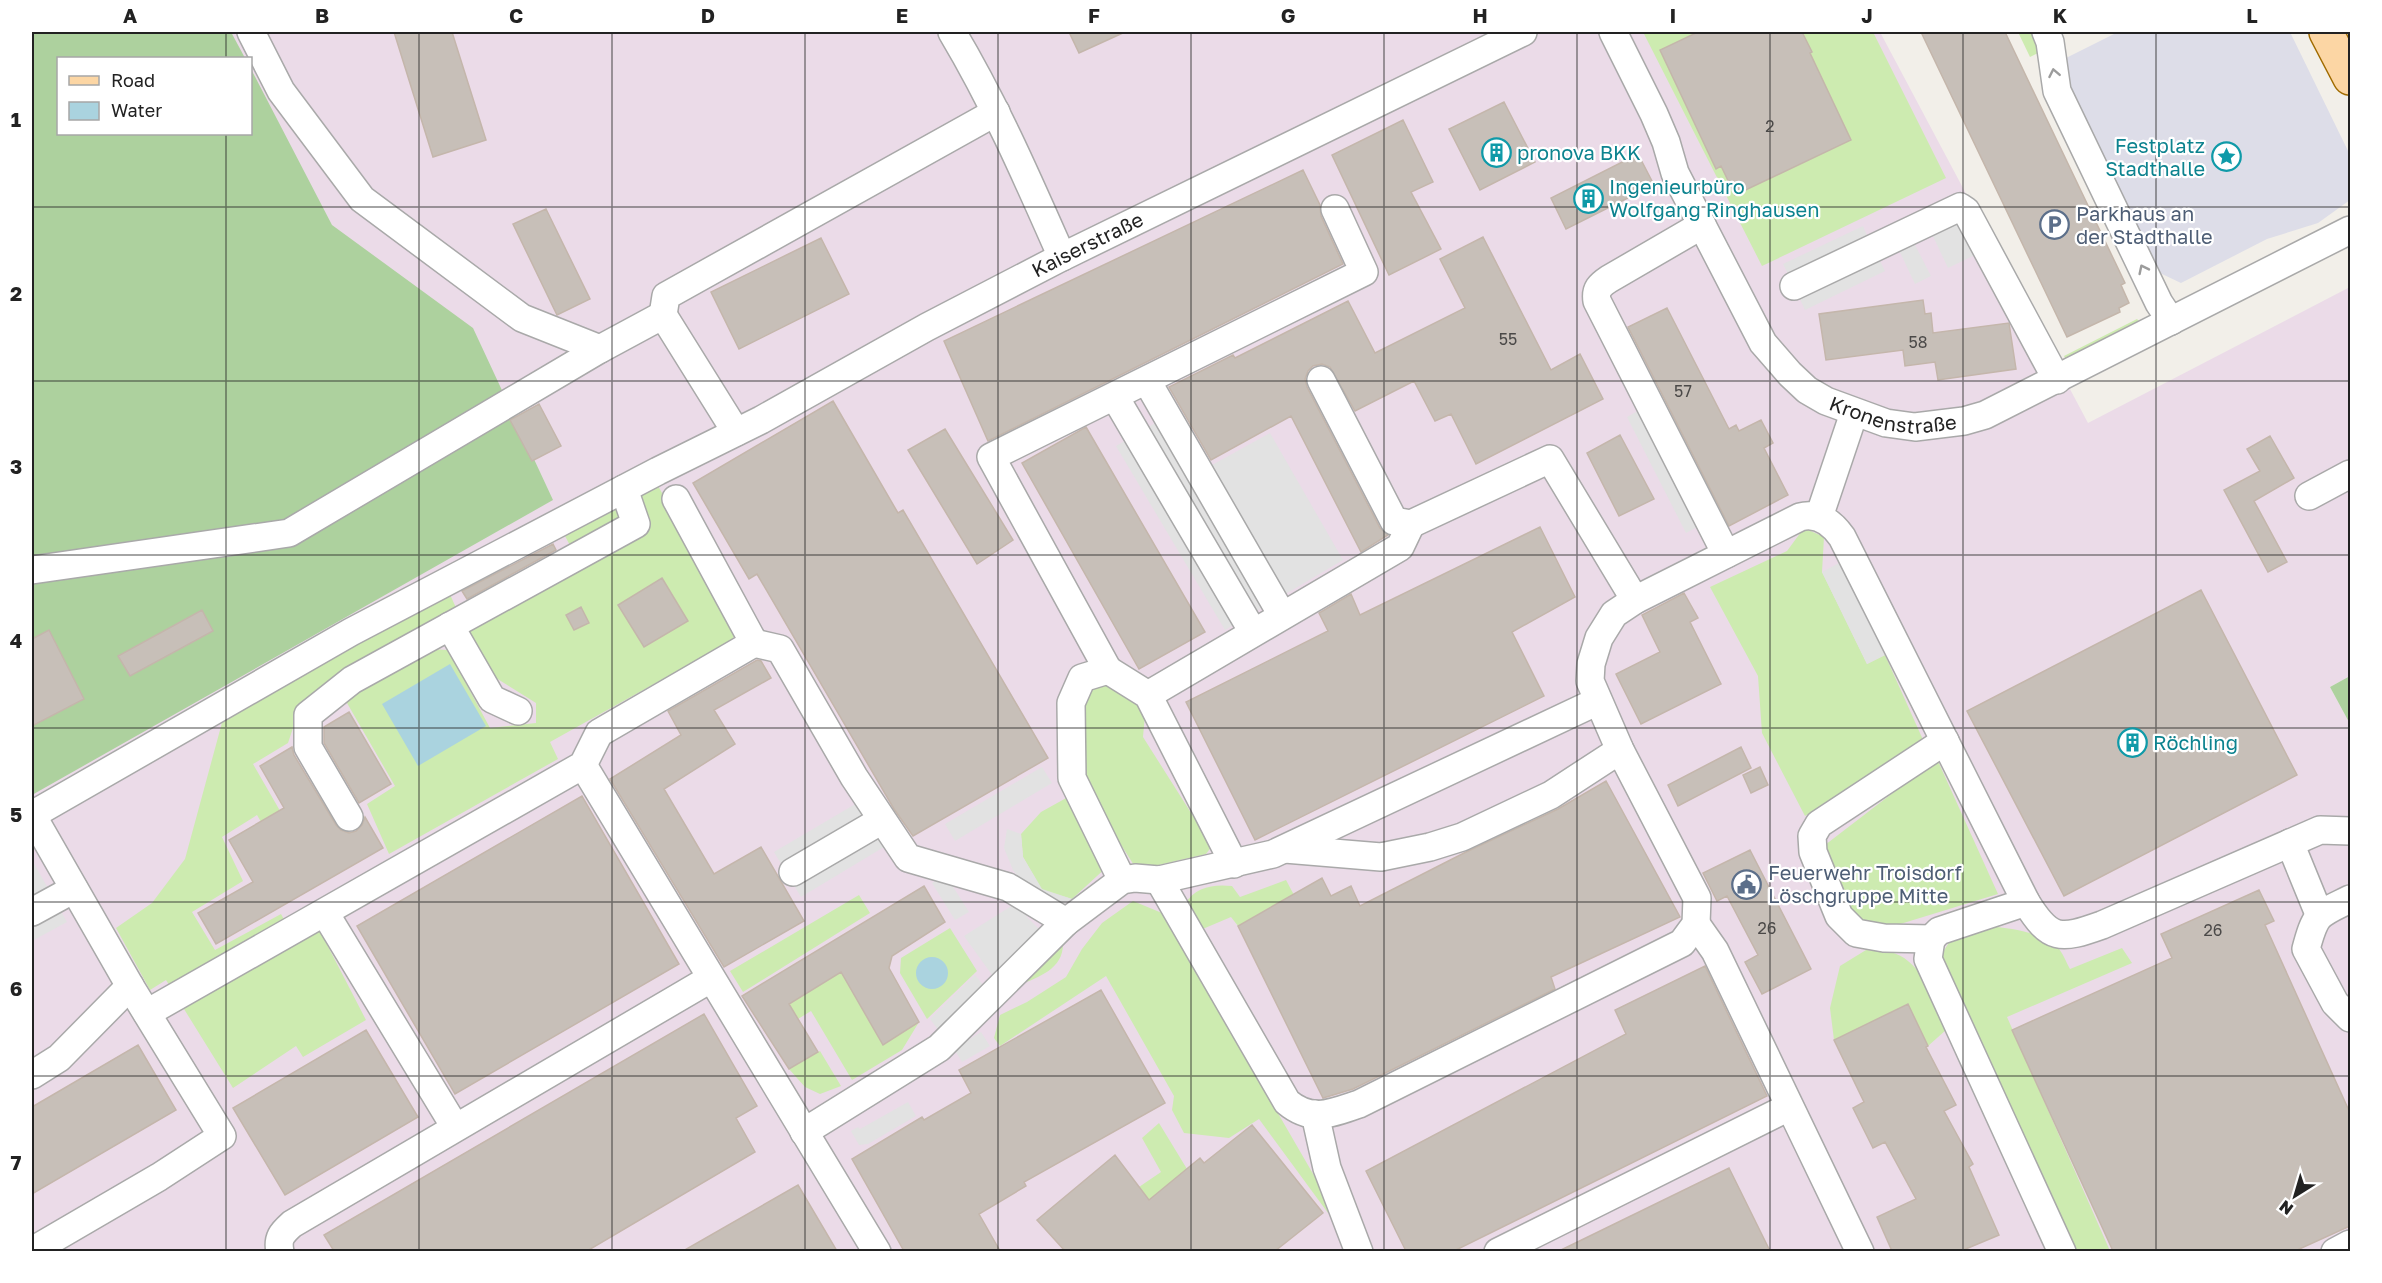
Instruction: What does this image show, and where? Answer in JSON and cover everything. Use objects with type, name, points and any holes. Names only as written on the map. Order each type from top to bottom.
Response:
[{"type":"main road","points":[[2326,32],[2350,78]]},
{"type":"street","points":[[251,32],[281,91],[362,199],[522,318],[600,349]]},
{"type":"street","points":[[952,32],[1016,151],[1062,257]]},
{"type":"street","name":"Kaiserstraße","points":[[32,815],[351,632],[736,432],[927,327],[1062,257],[1523,32]]},
{"type":"street","name":"Kronenstraße","points":[[1613,32],[1654,114],[1666,142],[1674,173],[1763,343],[1807,390],[1854,413],[1886,423],[1915,427],[1955,423],[1985,415],[2350,230]]},
{"type":"street","points":[[2046,32],[2050,42],[2058,91],[2060,120],[2170,321]]},
{"type":"street","points":[[736,432],[663,315],[666,296],[996,112]]},
{"type":"street","points":[[1794,286],[1960,207],[1966,211],[2057,380]]},
{"type":"street","points":[[1234,864],[1148,695],[1107,670],[992,457],[1364,272],[1335,209]]},
{"type":"street","points":[[1702,225],[1601,284],[1596,294],[1597,301],[1726,554]]},
{"type":"street","points":[[32,570],[289,533],[600,349],[663,315]]},
{"type":"street","points":[[1321,380],[1394,521],[1412,524],[1550,459],[1635,600]]},
{"type":"street","points":[[1147,381],[1227,516],[1282,615]]},
{"type":"street","points":[[1115,397],[1252,632]]},
{"type":"street","points":[[1819,517],[1854,413]]},
{"type":"street","points":[[2308,496],[2350,474]]},
{"type":"street","points":[[349,817],[308,747],[308,715],[352,680],[636,524],[624,489]]},
{"type":"street","points":[[676,500],[754,643]]},
{"type":"street","points":[[1159,880],[1287,1102],[1299,1111],[1315,1114],[1329,1114],[1359,1104],[1682,943],[1696,924],[1697,898],[1620,750],[1590,681],[1591,664],[1599,638],[1614,614],[1635,600],[1808,515],[1819,517],[1842,537],[2026,902],[2040,925],[2056,933],[2073,935],[2102,925],[2320,830],[2350,831]]},
{"type":"street","points":[[1196,535],[1227,516]]},
{"type":"street","points":[[1148,695],[1400,547],[1412,524]]},
{"type":"street","points":[[450,627],[492,699],[518,711]]},
{"type":"street","points":[[147,1013],[583,765],[599,733],[754,643],[780,649],[854,777],[908,858],[1008,887],[1066,922]]},
{"type":"street","points":[[1107,670],[1082,678],[1071,703],[1072,778],[1122,880]]},
{"type":"street","points":[[804,1132],[939,1048],[1066,922],[1122,880],[1135,878],[1159,880],[1273,854],[1598,701]]},
{"type":"street","points":[[1931,939],[1884,938],[1856,933],[1839,916],[1813,852],[1812,836],[1819,824],[1946,741]]},
{"type":"street","points":[[1284,849],[1381,857],[1430,847],[1462,837],[1551,795],[1620,750]]},
{"type":"street","points":[[583,765],[710,979],[877,1251]]},
{"type":"street","points":[[32,815],[40,849],[74,889],[130,986],[222,1136],[159,1177],[32,1251]]},
{"type":"street","points":[[793,872],[882,820]]},
{"type":"street","points":[[2290,843],[2319,915]]},
{"type":"street","points":[[32,912],[74,889]]},
{"type":"street","points":[[2350,899],[2319,915],[2312,928],[2306,949],[2335,1003],[2350,1018]]},
{"type":"street","points":[[2026,902],[1939,931],[1931,939],[1928,958],[2062,1251]]},
{"type":"street","points":[[325,913],[455,1127]]},
{"type":"street","points":[[1696,924],[1715,951],[1860,1251]]},
{"type":"street","points":[[280,1251],[278,1244],[281,1234],[292,1224],[710,979]]},
{"type":"street","points":[[32,1075],[59,1059],[130,986]]},
{"type":"street","points":[[1498,1251],[1790,1107]]},
{"type":"street","points":[[1315,1114],[1327,1168],[1359,1251]]},
{"type":"street","points":[[2335,1251],[2350,1244]]},
{"type":"shaded area","points":[[32,32],[1880,32],[2088,423],[2350,287],[2350,676],[2330,687],[2350,724],[2350,1251],[32,1251]]},
{"type":"shaded area","name":"Festplatz Stadthalle","points":[[2118,32],[2290,32],[2350,155],[2350,200],[2318,223],[2267,239],[2181,283],[2162,274],[2158,271],[2056,63]]},
{"type":"shaded area","points":[[1960,219],[1977,254],[1948,268],[1931,232]]},
{"type":"shaded area","points":[[1863,226],[1869,240],[1790,278],[1783,264]]},
{"type":"shaded area","points":[[1913,241],[1931,276],[1915,284],[1898,248]]},
{"type":"shaded area","points":[[1878,257],[1885,271],[1805,310],[1798,295]]},
{"type":"shaded area","points":[[1643,408],[1703,524],[1686,533],[1627,417]]},
{"type":"shaded area","points":[[1174,412],[1203,470],[1270,433],[1343,560],[1225,630],[1116,446]]},
{"type":"shaded area","points":[[1839,563],[1885,655],[1867,664],[1822,572]]},
{"type":"shaded area","points":[[1042,767],[1052,783],[955,841],[945,824]]},
{"type":"shaded area","points":[[857,803],[884,847],[801,897],[774,852]]},
{"type":"shaded area","points":[[1007,829],[1021,834],[1023,857],[1042,889],[1072,899],[1058,908],[1028,892],[1013,870],[1004,848]]},
{"type":"shaded area","points":[[32,860],[67,922],[32,941]]},
{"type":"shaded area","points":[[945,874],[969,912],[955,920],[932,883]]},
{"type":"shaded area","points":[[1019,901],[1027,917],[1039,929],[992,975],[964,936]]},
{"type":"shaded area","points":[[975,975],[984,986],[939,1031],[930,1019]]},
{"type":"shaded area","points":[[981,1032],[990,1046],[962,1062],[954,1049]]},
{"type":"shaded area","points":[[908,1102],[916,1116],[868,1144],[859,1145],[851,1131],[858,1127],[860,1129]]},
{"type":"green space","points":[[32,32],[231,32],[244,57],[57,57],[57,135],[252,135],[252,71],[332,225],[473,328],[553,500],[32,795]]},
{"type":"green space","points":[[1643,32],[1873,32],[1946,178],[1762,266]]},
{"type":"green space","points":[[2018,32],[2037,32],[2040,52],[2030,57]]},
{"type":"green space","points":[[2137,319],[2139,321],[2133,327],[2067,362],[2064,356]]},
{"type":"green space","points":[[657,484],[738,630],[731,641],[550,742],[558,759],[389,854],[367,804],[395,786],[336,684],[301,704],[288,743],[253,764],[317,875],[299,887],[257,815],[222,837],[243,881],[192,912],[215,950],[281,914],[287,925],[269,959],[320,931],[366,1020],[303,1057],[296,1046],[233,1088],[166,980],[150,990],[116,928],[152,903],[185,859],[223,719],[448,590],[457,610],[428,649],[448,650],[490,728],[536,723],[536,703],[488,673],[462,619],[576,557],[564,534]]},
{"type":"green space","points":[[1804,528],[1824,537],[1822,572],[1867,664],[1885,655],[1924,742],[1805,816],[1762,733],[1758,676],[1710,587],[1787,551]]},
{"type":"green space","points":[[2350,676],[2350,724],[2330,687]]},
{"type":"green space","points":[[1109,680],[1134,696],[1145,715],[1143,737],[1212,846],[1206,854],[1137,870],[1090,796],[1081,758],[1080,710],[1091,685]]},
{"type":"green space","points":[[1937,759],[1998,894],[1884,929],[1854,917],[1826,869],[1825,845]]},
{"type":"green space","points":[[1068,797],[1109,865],[1072,899],[1042,890],[1023,857],[1021,834],[1041,812]]},
{"type":"green space","points":[[1286,880],[1294,895],[1238,926],[1231,917],[1198,931],[1185,904],[1199,890],[1211,886],[1232,886],[1240,897]]},
{"type":"green space","points":[[859,895],[870,913],[743,992],[730,971]]},
{"type":"green space","points":[[1133,901],[1162,913],[1327,1198],[1328,1213],[1259,1119],[1229,1138],[1184,1133],[1172,1110],[1174,1096],[1106,976],[1000,1046],[994,1038],[1000,1015],[1027,1002],[1066,977],[1082,949],[1102,923]]},
{"type":"green space","points":[[1991,926],[2026,932],[2044,938],[2060,950],[2070,969],[2122,948],[2132,963],[2007,1017],[2110,1251],[2073,1251],[1941,955],[1950,941]]},
{"type":"green space","points":[[950,928],[977,971],[927,1019],[900,973],[901,958]]},
{"type":"green space","points":[[1063,944],[1062,953],[1054,966],[1042,975],[1019,985]]},
{"type":"green space","points":[[1866,950],[1887,951],[1901,956],[1919,973],[1938,1007],[1946,1030],[1928,1046],[1908,1005],[1834,1040],[1830,1008],[1840,966]]},
{"type":"green space","points":[[841,972],[919,1022],[902,1050],[852,1080],[811,1011],[798,1019],[789,1004]]},
{"type":"green space","points":[[820,1051],[841,1086],[820,1094],[805,1087],[789,1069]]},
{"type":"green space","points":[[1159,1123],[1187,1169],[1156,1195],[1202,1251],[1190,1251],[1139,1187],[1161,1172],[1142,1138]]},
{"type":"water","points":[[450,664],[486,726],[418,766],[382,704]]},
{"type":"water","points":[[932,957],[943,962],[948,973],[943,984],[932,989],[921,984],[916,973],[921,962]]},
{"type":"building","points":[[394,32],[452,32],[486,140],[433,157]]},
{"type":"building","points":[[1069,32],[1125,32],[1079,53]]},
{"type":"building","points":[[1698,32],[1802,32],[1851,140],[1735,195],[1721,166],[1716,169],[1660,50]]},
{"type":"building","name":"Parkhaus an der Stadthalle","points":[[1921,32],[2005,32],[2125,283],[2121,285],[2129,303],[2119,308],[2120,312],[2067,337]]},
{"type":"building","name":"pronova BKK","points":[[1504,102],[1535,162],[1480,190],[1449,129]]},
{"type":"building","points":[[1403,120],[1433,182],[1411,192],[1441,249],[1389,275],[1332,155]]},
{"type":"building","name":"Ingenieurbüro Wolfgang Ringhausen","points":[[1638,154],[1654,185],[1566,229],[1551,198]]},
{"type":"building","points":[[1303,170],[1320,205],[1321,216],[1343,264],[988,441],[944,341]]},
{"type":"building","points":[[546,209],[590,299],[557,315],[513,224]]},
{"type":"building","points":[[1483,237],[1551,370],[1580,354],[1603,399],[1476,464],[1451,414],[1435,421],[1414,381],[1355,411],[1330,367],[1322,364],[1313,366],[1305,379],[1307,387],[1380,528],[1388,535],[1361,552],[1291,416],[1211,460],[1169,387],[1233,355],[1235,358],[1348,301],[1375,353],[1465,308],[1440,259]]},
{"type":"building","points":[[821,238],[849,294],[739,349],[711,292]]},
{"type":"building","points":[[1923,300],[1925,314],[1931,313],[1933,333],[2009,323],[2016,369],[1938,380],[1935,362],[1905,366],[1903,350],[1826,360],[1819,314]]},
{"type":"building","points":[[1667,308],[1729,429],[1736,425],[1739,431],[1761,420],[1773,443],[1764,448],[1788,495],[1729,526],[1628,327]]},
{"type":"building","points":[[833,401],[898,513],[903,510],[1048,758],[913,836],[894,809],[757,574],[749,579],[693,483]]},
{"type":"building","points":[[539,404],[561,446],[532,461],[510,420]]},
{"type":"building","points":[[1086,427],[1205,632],[1139,669],[1022,463]]},
{"type":"building","points":[[945,429],[1013,540],[977,564],[908,450]]},
{"type":"building","points":[[1620,435],[1654,499],[1619,516],[1587,453]]},
{"type":"building","points":[[2270,436],[2294,478],[2254,501],[2287,562],[2268,572],[2224,490],[2260,471],[2247,449]]},
{"type":"building","points":[[1540,527],[1575,597],[1512,632],[1544,696],[1255,840],[1186,702],[1328,631],[1319,613],[1351,594],[1360,615]]},
{"type":"building","points":[[553,544],[556,550],[467,599],[462,591]]},
{"type":"building","points":[[662,578],[688,621],[644,647],[618,605]]},
{"type":"building","name":"Röchling","points":[[2201,590],[2297,775],[2064,896],[1967,711]]},
{"type":"building","points":[[1684,593],[1698,618],[1690,622],[1721,684],[1641,724],[1616,674],[1660,652],[1642,615]]},
{"type":"building","points":[[581,607],[589,623],[574,630],[566,615]]},
{"type":"building","points":[[202,610],[213,631],[130,676],[118,656]]},
{"type":"building","points":[[49,630],[84,699],[32,726],[32,639]]},
{"type":"building","points":[[757,660],[761,661],[771,678],[714,710],[735,744],[664,789],[714,874],[761,847],[804,921],[724,967],[610,779],[681,735],[668,711]]},
{"type":"building","points":[[349,712],[391,784],[359,803],[324,743],[324,727]]},
{"type":"building","points":[[292,747],[294,755],[336,825],[349,833],[356,831],[362,825],[365,817],[383,848],[216,944],[198,913],[253,882],[229,840],[284,808],[260,766]]},
{"type":"building","points":[[1741,747],[1751,768],[1678,806],[1668,785]]},
{"type":"building","points":[[1760,767],[1768,785],[1751,793],[1743,775]]},
{"type":"building","points":[[1606,781],[1680,917],[1551,977],[1555,989],[1353,1089],[1323,1098],[1238,926],[1322,878],[1331,896],[1351,886],[1360,906],[1466,852],[1558,809]]},
{"type":"building","points":[[582,796],[679,964],[455,1094],[357,926]]},
{"type":"building","points":[[1750,850],[1811,969],[1762,994],[1745,962],[1758,955],[1727,896],[1717,901],[1703,873]]},
{"type":"building","points":[[924,886],[945,922],[892,956],[889,968],[919,1022],[883,1045],[841,972],[789,1004],[818,1052],[789,1069],[742,996]]},
{"type":"building","points":[[2259,890],[2274,921],[2265,925],[2350,1113],[2350,1226],[2295,1251],[2113,1251],[2012,1030],[2172,958],[2161,934]]},
{"type":"building","points":[[1705,966],[1767,1096],[1454,1251],[1406,1251],[1366,1171],[1626,1034],[1615,1010]]},
{"type":"building","points":[[1101,990],[1165,1103],[1024,1182],[1026,1186],[979,1214],[1000,1251],[904,1251],[852,1159],[922,1117],[924,1120],[971,1093],[959,1070]]},
{"type":"building","points":[[1908,1004],[1928,1046],[1926,1047],[1956,1105],[1944,1111],[1973,1164],[1969,1167],[1999,1235],[1961,1251],[1892,1251],[1877,1217],[1916,1199],[1885,1142],[1873,1148],[1853,1108],[1864,1102],[1834,1040]]},
{"type":"building","points":[[704,1014],[757,1106],[736,1118],[755,1152],[587,1251],[334,1251],[324,1235]]},
{"type":"building","points":[[366,1030],[418,1117],[285,1195],[233,1108]]},
{"type":"building","points":[[138,1045],[176,1110],[32,1194],[32,1107]]},
{"type":"building","points":[[1252,1125],[1323,1213],[1275,1251],[1065,1251],[1037,1220],[1115,1155],[1149,1200],[1200,1158],[1204,1163]]},
{"type":"building","points":[[1729,1168],[1770,1251],[1559,1251]]},
{"type":"building","points":[[798,1185],[837,1251],[683,1251]]},
{"type":"place","name":"pronova BKK","points":[[1496,153]]},
{"type":"place","name":"Festplatz Stadthalle","points":[[2226,157]]},
{"type":"place","name":"Ingenieurbüro Wolfgang Ringhausen","points":[[1588,199]]},
{"type":"place","name":"Parkhaus an der Stadthalle","points":[[2055,225]]},
{"type":"place","name":"Röchling","points":[[2132,743]]},
{"type":"place","name":"Feuerwehr Troisdorf Löschgruppe Mitte","points":[[1747,884]]}]
